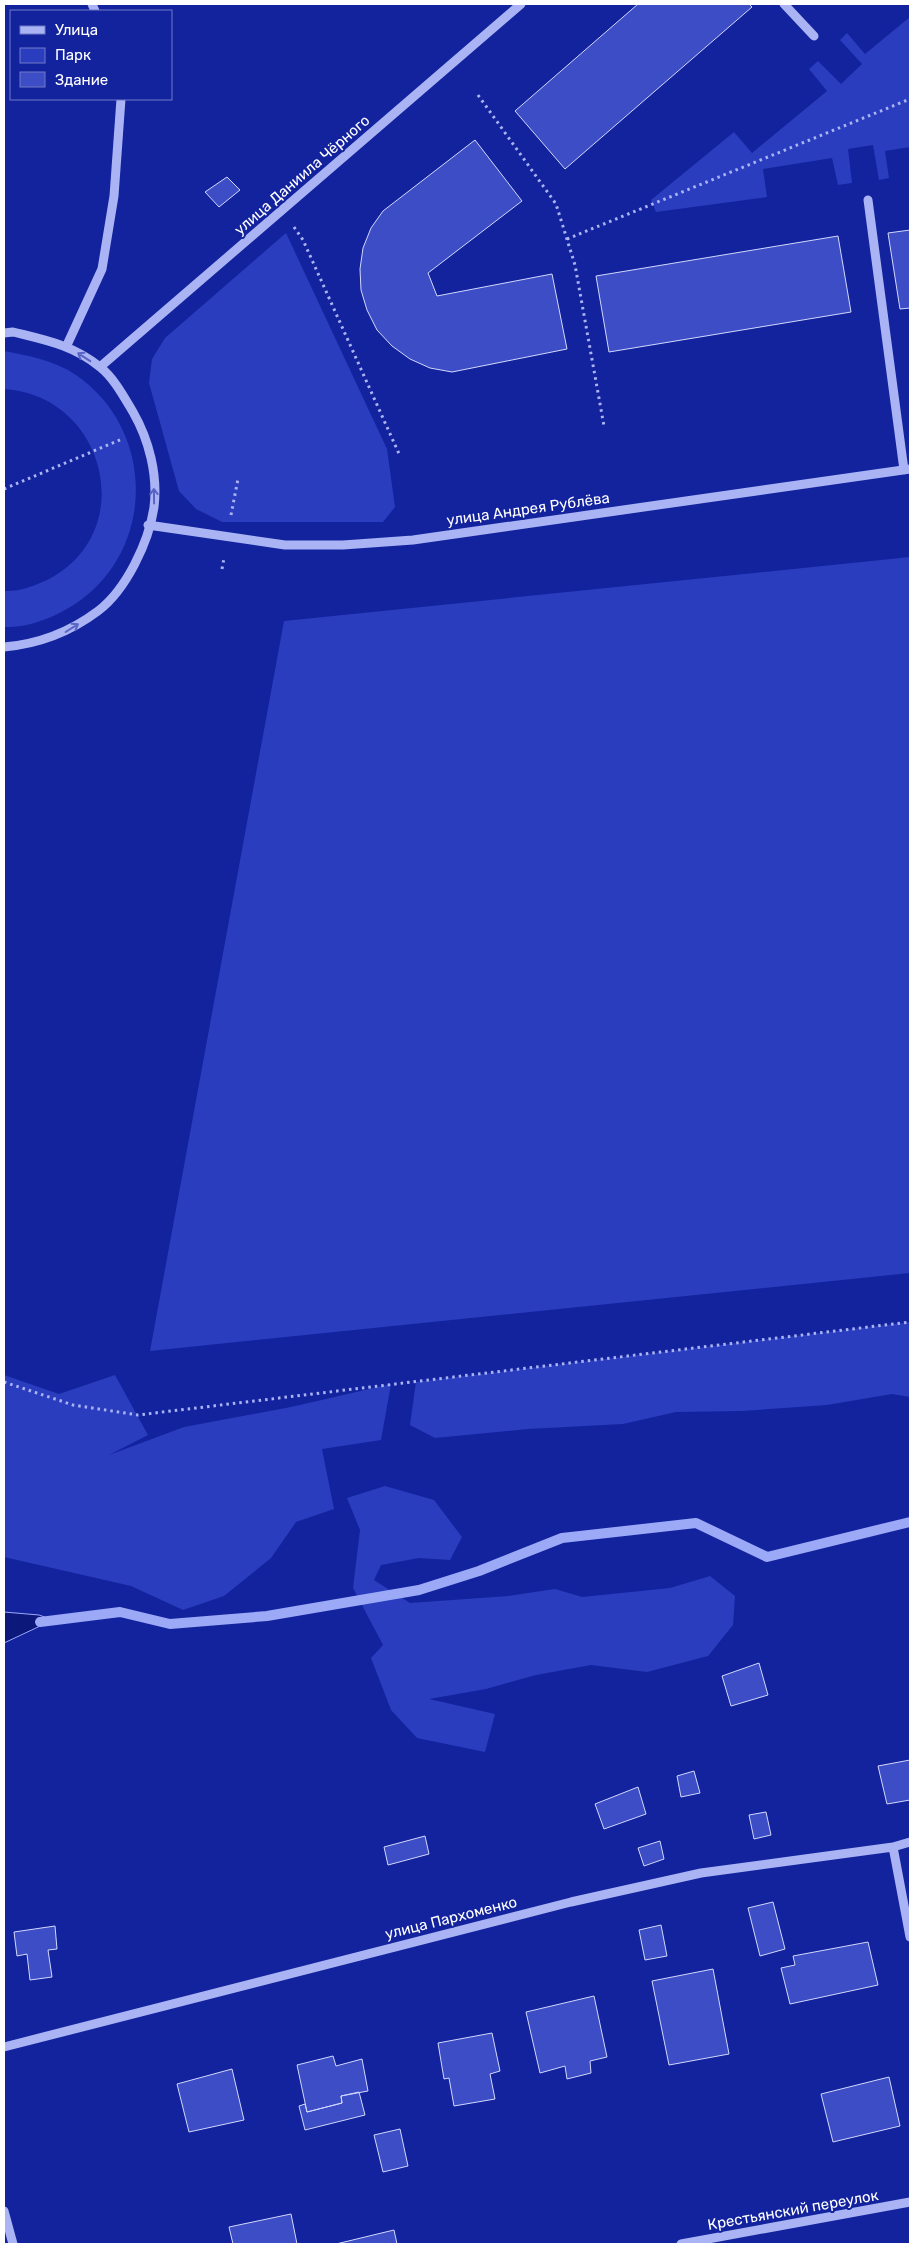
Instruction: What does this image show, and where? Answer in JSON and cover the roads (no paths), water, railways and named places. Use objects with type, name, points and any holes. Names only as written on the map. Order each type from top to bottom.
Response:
[{"type":"street","name":"улица Даниила Чёрного","points":[[100,367],[520,4]]},
{"type":"street","points":[[784,4],[814,36]]},
{"type":"street","points":[[67,345],[102,269],[114,196],[121,100]]},
{"type":"street","points":[[868,200],[907,470]]},
{"type":"street","points":[[4,333],[13,332],[67,345],[100,367],[124,395],[143,429],[153,467],[154,506],[143,545],[126,580],[99,610],[65,632],[27,645],[4,647]]},
{"type":"street","name":"улица Андрея Рублёва","points":[[148,525],[285,545],[351,545],[412,540],[907,470]]},
{"type":"street","name":"улица Пархоменко","points":[[4,2047],[571,1902],[701,1873],[910,1842]]},
{"type":"street","points":[[893,1846],[910,1937]]},
{"type":"street","name":"Крестьянский переулок","points":[[681,2244],[910,2202]]},
{"type":"street","points":[[4,2211],[12,2244]]},
{"type":"waterway","points":[[40,1622],[120,1612],[170,1624],[267,1616],[419,1590],[479,1571],[562,1538],[696,1523],[767,1557],[910,1522]]}]
